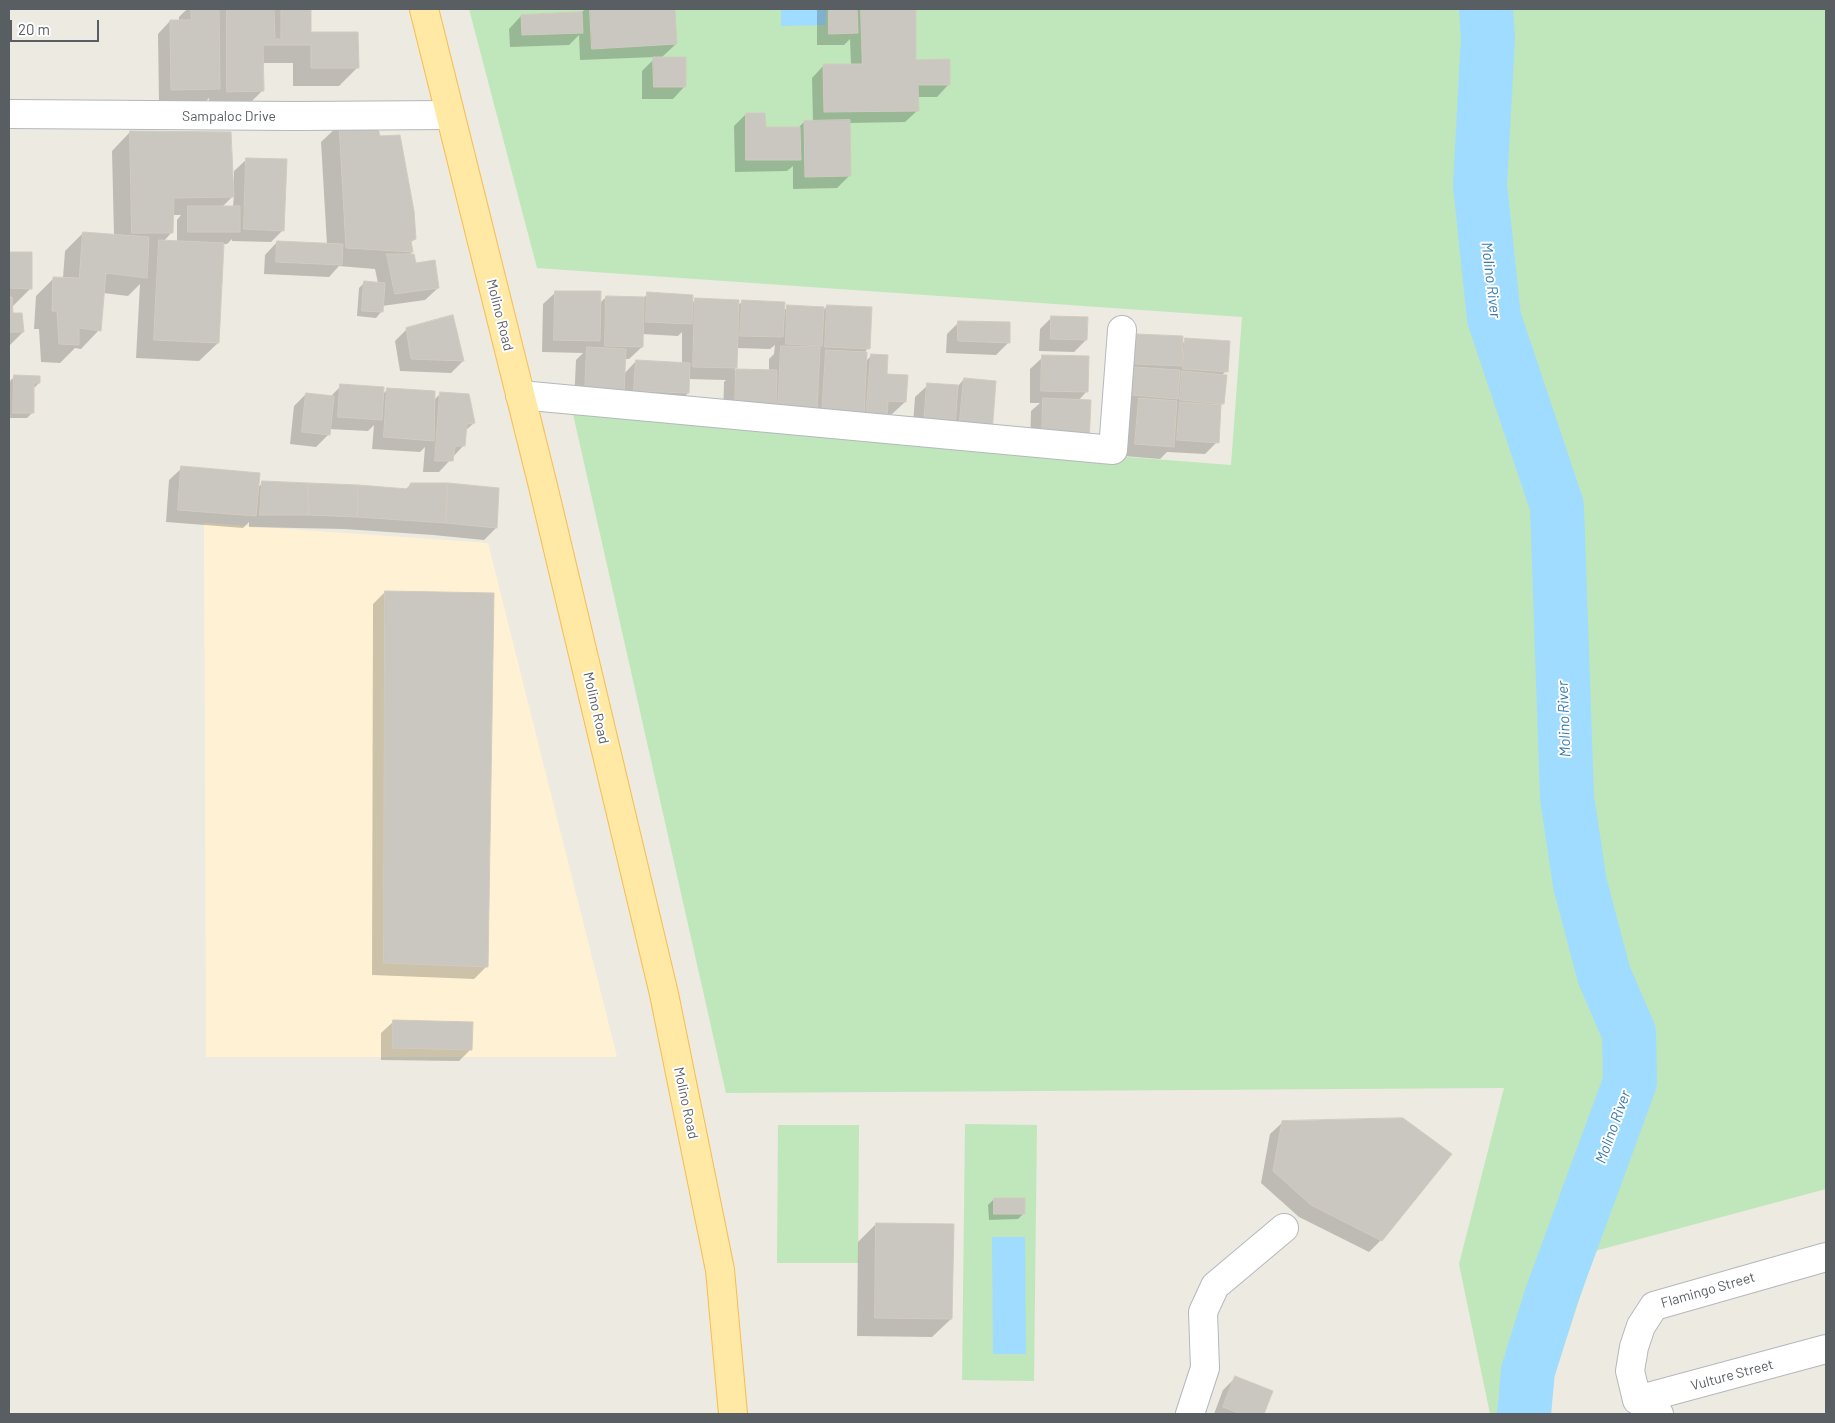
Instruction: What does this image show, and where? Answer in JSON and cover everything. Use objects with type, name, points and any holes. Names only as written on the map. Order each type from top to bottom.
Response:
[{"type":"main road","name":"Molino Road","points":[[424,9],[520,395],[664,994],[720,1270],[733,1414]]},
{"type":"street","name":"Sampaloc Drive","points":[[9,114],[286,116],[450,114]]},
{"type":"street","points":[[520,395],[1112,450],[1122,330]]},
{"type":"street","points":[[1190,1414],[1205,1368],[1203,1312],[1215,1286],[1284,1228]]},
{"type":"street","name":"Flamingo Street","points":[[1637,1400],[1630,1371],[1641,1326],[1654,1306],[1826,1257]]},
{"type":"street","name":"Vulture Street","points":[[1637,1400],[1826,1349]]},
{"type":"street","points":[[1637,1400],[1659,1414]]},
{"type":"shaded area","points":[[204,523],[488,543],[617,1057],[206,1057]]},
{"type":"green space","points":[[469,9],[1826,9],[1826,1189],[1595,1251],[1542,1414],[1490,1414],[1459,1264],[1504,1088],[726,1093],[573,414],[1231,465],[1242,317],[537,268]]},
{"type":"green space","points":[[965,1124],[1037,1125],[1034,1381],[962,1380]]},
{"type":"green space","points":[[778,1125],[859,1125],[858,1263],[777,1263]]},
{"type":"water","points":[[781,9],[826,9],[826,25],[781,26]]},
{"type":"water","points":[[992,1237],[1025,1237],[1026,1354],[993,1354]]},
{"type":"building","points":[[191,9],[219,9],[220,89],[171,90],[170,20],[191,20]]},
{"type":"building","points":[[227,9],[274,9],[275,39],[281,39],[281,9],[311,9],[311,32],[358,32],[359,68],[311,68],[311,45],[263,45],[264,91],[227,92]]},
{"type":"building","points":[[590,9],[675,9],[677,44],[592,49]]},
{"type":"building","points":[[829,9],[857,9],[858,33],[829,34]]},
{"type":"building","points":[[861,9],[916,9],[916,60],[950,59],[950,85],[918,85],[919,111],[824,112],[823,64],[862,64]]},
{"type":"building","points":[[582,12],[583,33],[522,35],[521,15]]},
{"type":"building","points":[[653,57],[686,57],[686,87],[654,87]]},
{"type":"building","points":[[746,113],[765,113],[766,127],[800,127],[801,160],[746,160]]},
{"type":"building","points":[[850,120],[851,176],[805,177],[804,121]]},
{"type":"building","points":[[376,121],[380,136],[400,135],[414,211],[416,239],[411,241],[413,252],[346,248],[339,122]]},
{"type":"building","points":[[130,131],[231,132],[234,197],[174,198],[173,233],[132,233]]},
{"type":"building","points":[[246,158],[287,159],[284,231],[244,229]]},
{"type":"building","points":[[188,206],[240,206],[240,232],[188,232]]},
{"type":"building","points":[[83,232],[149,237],[147,278],[106,273],[101,331],[79,328],[79,345],[59,344],[57,311],[52,311],[53,277],[79,278]]},
{"type":"building","points":[[159,240],[224,243],[219,343],[154,340]]},
{"type":"building","points":[[277,241],[343,244],[342,265],[276,262]]},
{"type":"building","points":[[9,252],[32,252],[32,289],[9,288]]},
{"type":"building","points":[[387,254],[414,254],[416,263],[435,260],[439,288],[395,294]]},
{"type":"building","points":[[364,281],[385,283],[383,312],[362,311]]},
{"type":"building","points":[[555,291],[601,291],[600,341],[554,340]]},
{"type":"building","points":[[647,292],[693,295],[692,324],[646,322]]},
{"type":"building","points":[[606,296],[644,297],[643,347],[605,346]]},
{"type":"building","points":[[9,297],[12,297],[13,313],[22,313],[24,332],[9,332]]},
{"type":"building","points":[[695,298],[739,300],[737,368],[693,367]]},
{"type":"building","points":[[742,300],[785,302],[783,337],[740,336]]},
{"type":"building","points":[[787,305],[824,307],[822,346],[786,344]]},
{"type":"building","points":[[827,305],[872,307],[870,349],[825,347]]},
{"type":"building","points":[[453,315],[464,361],[411,359],[406,328]]},
{"type":"building","points":[[1051,316],[1088,317],[1087,340],[1051,339]]},
{"type":"building","points":[[958,321],[1010,322],[1010,343],[958,341]]},
{"type":"building","points":[[1136,334],[1183,336],[1182,366],[1135,364]]},
{"type":"building","points":[[1185,338],[1230,341],[1228,372],[1183,369]]},
{"type":"building","points":[[781,346],[820,347],[817,413],[778,411]]},
{"type":"building","points":[[587,347],[626,349],[624,394],[585,392]]},
{"type":"building","points":[[826,350],[867,352],[864,417],[822,415]]},
{"type":"building","points":[[871,354],[888,355],[887,374],[908,375],[906,402],[888,401],[887,419],[866,418]]},
{"type":"building","points":[[1042,355],[1089,356],[1088,392],[1041,391]]},
{"type":"building","points":[[636,360],[690,363],[689,393],[634,391]]},
{"type":"building","points":[[1134,367],[1180,370],[1178,399],[1132,395]]},
{"type":"building","points":[[736,369],[777,370],[776,410],[735,409]]},
{"type":"building","points":[[1182,371],[1227,375],[1224,404],[1180,400]]},
{"type":"building","points":[[14,375],[40,376],[40,383],[34,383],[34,413],[13,413]]},
{"type":"building","points":[[964,378],[996,381],[992,433],[959,430]]},
{"type":"building","points":[[927,383],[958,385],[955,428],[924,425]]},
{"type":"building","points":[[340,384],[384,387],[382,420],[338,417]]},
{"type":"building","points":[[387,388],[435,391],[434,441],[384,437]]},
{"type":"building","points":[[440,392],[469,394],[475,423],[467,424],[465,446],[455,446],[453,461],[435,461]]},
{"type":"building","points":[[306,393],[334,396],[330,435],[302,432]]},
{"type":"building","points":[[1043,398],[1091,400],[1089,444],[1042,442]]},
{"type":"building","points":[[1139,398],[1177,401],[1174,447],[1135,444]]},
{"type":"building","points":[[1180,402],[1221,405],[1219,443],[1177,440]]},
{"type":"building","points":[[181,466],[260,473],[256,516],[178,510]]},
{"type":"building","points":[[262,481],[308,483],[309,515],[260,515]]},
{"type":"building","points":[[308,483],[358,485],[357,517],[309,515]]},
{"type":"building","points":[[411,483],[448,483],[446,523],[357,517],[358,485],[408,489]]},
{"type":"building","points":[[448,483],[499,488],[497,528],[446,523]]},
{"type":"building","points":[[385,591],[494,593],[488,967],[384,963]]},
{"type":"building","points":[[393,1020],[473,1022],[472,1050],[393,1048]]},
{"type":"building","points":[[1403,1118],[1452,1154],[1382,1241],[1311,1205],[1273,1171],[1282,1121]]},
{"type":"building","points":[[994,1198],[1025,1198],[1025,1214],[994,1214]]},
{"type":"building","points":[[876,1223],[954,1224],[952,1319],[875,1318]]},
{"type":"building","points":[[1235,1376],[1273,1391],[1264,1414],[1241,1414],[1223,1407]]},
{"type":"waterway","name":"Molino River","points":[[1486,9],[1488,38],[1480,185],[1494,318],[1557,506],[1567,798],[1580,884],[1604,975],[1629,1033],[1630,1082],[1551,1297],[1528,1371],[1524,1414]]}]
